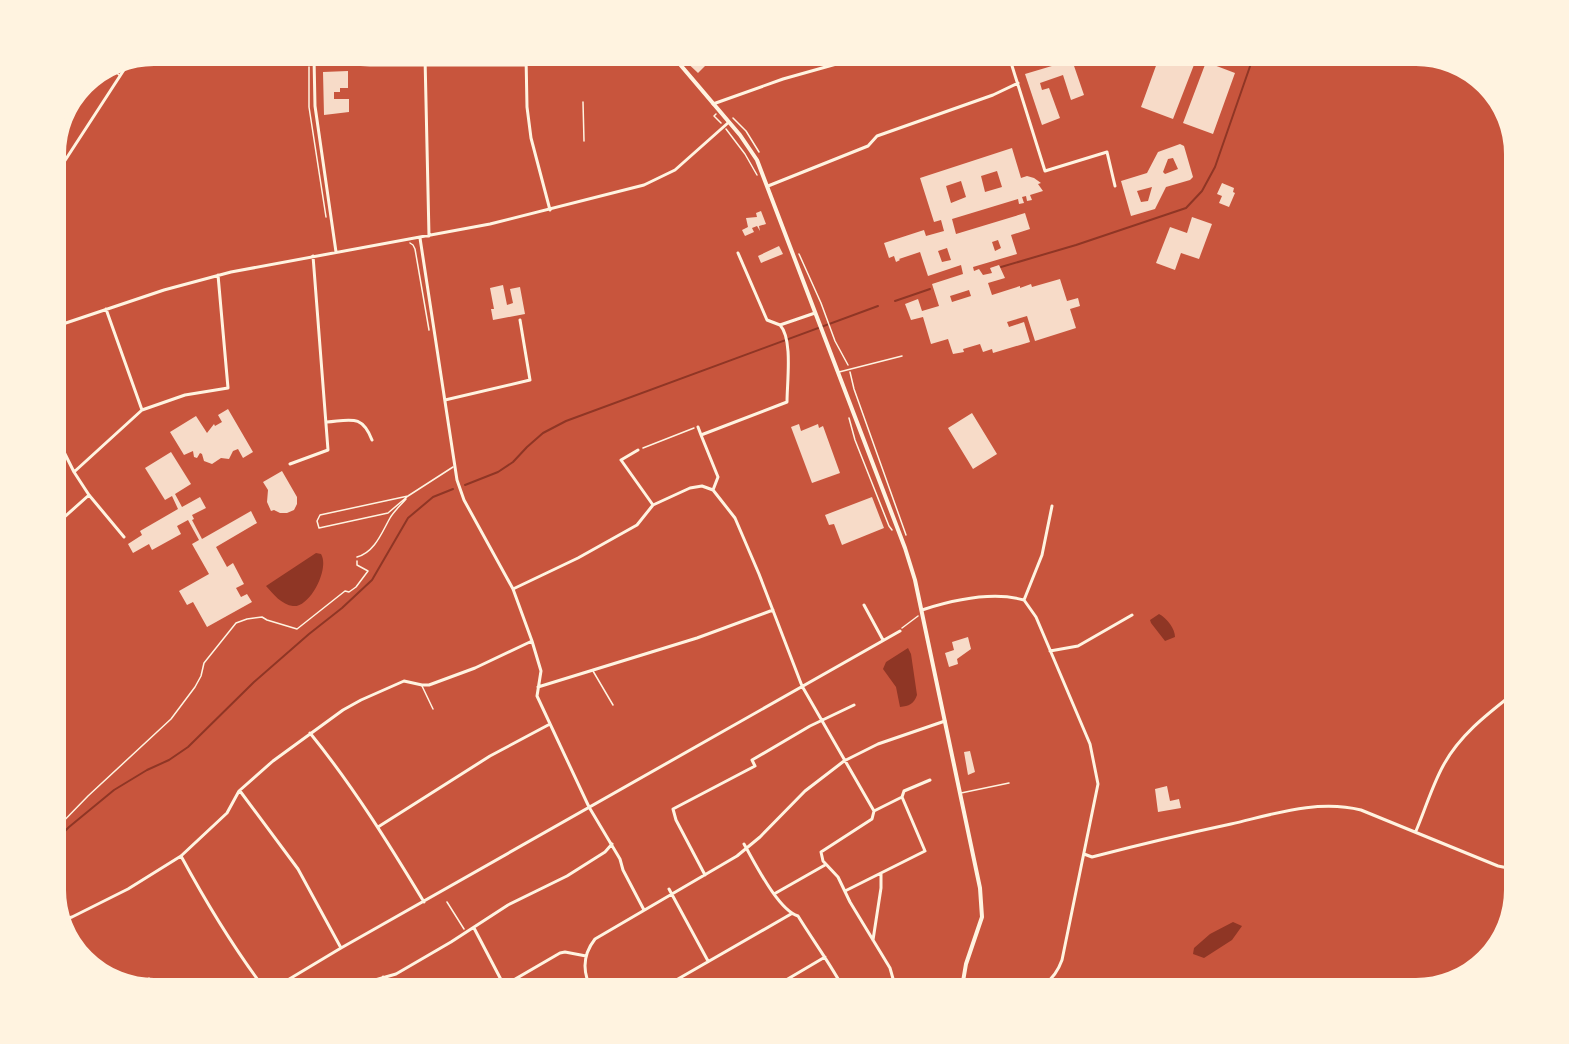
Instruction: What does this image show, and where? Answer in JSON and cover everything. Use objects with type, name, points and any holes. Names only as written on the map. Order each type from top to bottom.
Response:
[{"type":"street","points":[[314,62],[313,86],[318,138],[336,252]]},
{"type":"street","points":[[329,62],[425,66],[525,65]]},
{"type":"street","points":[[425,62],[429,236]]},
{"type":"street","points":[[525,62],[531,138],[550,210]]},
{"type":"street","points":[[678,62],[729,122],[757,160],[905,548],[945,721],[977,872],[982,909],[963,982]]},
{"type":"street","points":[[712,104],[765,85],[844,62]]},
{"type":"street","points":[[1011,62],[1045,171],[1107,152],[1115,186]]},
{"type":"street","points":[[62,165],[126,66]]},
{"type":"street","points":[[768,186],[868,146],[877,136],[993,95],[1018,83]]},
{"type":"street","points":[[62,324],[219,275],[490,224],[644,185],[661,178],[684,163],[729,122]]},
{"type":"street","points":[[420,238],[453,467],[457,480],[462,495],[513,589],[541,671],[537,696],[589,807],[620,858],[623,870],[644,910]]},
{"type":"street","points":[[738,253],[767,320],[780,325],[817,314]]},
{"type":"street","points":[[290,464],[328,450],[313,256]]},
{"type":"street","points":[[74,472],[142,410],[184,395],[228,388],[219,275]]},
{"type":"street","points":[[106,309],[142,410]]},
{"type":"street","points":[[445,400],[530,380],[520,320]]},
{"type":"street","points":[[701,435],[787,402],[787,346],[780,325]]},
{"type":"street","points":[[327,422],[355,420],[362,422],[367,427],[372,440]]},
{"type":"street","points":[[698,427],[718,477],[713,490]]},
{"type":"street","points":[[62,448],[89,495],[124,537]]},
{"type":"street","points":[[638,450],[621,460],[653,505]]},
{"type":"street","points":[[513,589],[578,558],[637,525],[653,505],[690,488],[702,486],[713,490],[735,518],[802,686],[874,811],[872,819],[821,852],[825,864],[838,877],[850,902],[890,969],[895,982]]},
{"type":"street","points":[[62,519],[89,495]]},
{"type":"street","points":[[1024,600],[1042,555],[1052,506]]},
{"type":"street","points":[[920,612],[988,596],[1009,596],[1024,600],[1036,617],[1090,744],[1097,788],[1069,931],[1060,966],[1048,982]]},
{"type":"street","points":[[864,605],[883,640]]},
{"type":"street","points":[[538,687],[697,638],[773,610]]},
{"type":"street","points":[[1049,651],[1078,646],[1132,615]]},
{"type":"street","points":[[285,982],[341,948],[900,631]]},
{"type":"street","points":[[67,919],[128,889],[181,856],[227,813],[239,791],[273,761],[310,733],[361,700],[404,681],[422,686],[474,668],[532,641]]},
{"type":"street","points":[[1416,831],[1448,758],[1466,734],[1508,698]]},
{"type":"street","points":[[705,875],[676,820],[673,809],[755,766],[752,760],[821,721],[855,705]]},
{"type":"street","points":[[588,982],[585,971],[586,956],[595,939],[671,891],[705,875],[747,849],[805,791],[844,761],[878,744],[945,721]]},
{"type":"street","points":[[378,826],[490,756],[550,724]]},
{"type":"street","points":[[310,733],[378,826],[424,902]]},
{"type":"street","points":[[845,891],[925,851],[902,797],[904,791],[930,780]]},
{"type":"street","points":[[239,791],[298,869],[341,948]]},
{"type":"street","points":[[874,811],[902,797]]},
{"type":"street","points":[[1084,854],[1092,856],[1276,813],[1327,805],[1361,810],[1498,866],[1508,868]]},
{"type":"street","points":[[374,982],[396,974],[466,933],[508,905],[567,876],[605,852],[612,844]]},
{"type":"street","points":[[744,844],[774,894],[791,914],[798,916],[840,982]]},
{"type":"street","points":[[181,856],[217,922],[259,982]]},
{"type":"street","points":[[774,894],[825,864]]},
{"type":"street","points":[[873,940],[881,873]]},
{"type":"street","points":[[671,891],[708,961]]},
{"type":"street","points":[[673,982],[791,914]]},
{"type":"street","points":[[474,927],[503,982]]},
{"type":"street","points":[[510,982],[560,953],[586,956]]},
{"type":"street","points":[[783,982],[825,957]]},
{"type":"street","points":[[383,977],[386,982]]},
{"type":"lane","points":[[115,71],[120,76]]},
{"type":"lane","points":[[839,372],[902,356]]},
{"type":"lane","points":[[408,496],[320,514],[317,521],[319,528],[388,513],[408,496],[453,467]]},
{"type":"lane","points":[[357,557],[366,555],[377,542],[390,518],[408,496]]},
{"type":"lane","points":[[593,670],[613,705]]},
{"type":"lane","points":[[422,686],[433,709]]},
{"type":"lane","points":[[960,794],[1009,783]]},
{"type":"lane","points":[[149,978],[149,982]]},
{"type":"path","points":[[308,75],[314,149],[327,223]]},
{"type":"path","points":[[583,102],[584,141]]},
{"type":"path","points":[[714,116],[745,153],[756,174]]},
{"type":"path","points":[[409,240],[415,249],[429,332]]},
{"type":"path","points":[[821,303],[829,327],[849,369],[907,538]]},
{"type":"path","points":[[848,411],[851,429],[872,484],[889,526],[896,533]]},
{"type":"path","points":[[638,450],[677,433],[698,427]]},
{"type":"path","points":[[62,823],[171,719],[198,681],[204,663],[236,623],[262,617],[267,621],[297,628],[336,597],[356,587],[368,571],[357,565],[357,557]]},
{"type":"path","points":[[900,631],[920,612]]},
{"type":"path","points":[[447,902],[466,933]]},
{"type":"shaded area","points":[[316,553],[321,554],[323,568],[317,586],[306,601],[293,606],[285,604],[266,586]]},
{"type":"shaded area","points":[[1159,614],[1170,624],[1175,637],[1165,641],[1151,623],[1150,620]]},
{"type":"shaded area","points":[[908,648],[911,654],[917,695],[911,704],[900,707],[896,687],[883,669],[886,662]]},
{"type":"shaded area","points":[[1233,922],[1242,926],[1232,940],[1204,958],[1193,954],[1194,948],[1210,934]]},
{"type":"building","points":[[686,62],[703,62],[706,65],[698,73]]},
{"type":"building","points":[[1065,62],[1073,62],[1084,95],[1071,100],[1063,75],[1040,83],[1042,90],[1049,88],[1060,118],[1042,125],[1025,74]]},
{"type":"building","points":[[1157,62],[1195,62],[1173,119],[1141,107]]},
{"type":"building","points":[[1206,62],[1235,73],[1213,134],[1183,123]]},
{"type":"building","points":[[348,71],[348,88],[340,88],[340,92],[334,92],[334,99],[349,99],[349,112],[324,115],[323,72]]},
{"type":"building","points":[[1180,144],[1184,146],[1193,177],[1166,187],[1155,209],[1131,216],[1121,181],[1147,173],[1158,152]],"holes":[[[1173,158],[1178,169],[1165,174],[1163,172],[1168,159]],[[1152,187],[1148,201],[1141,202],[1137,191]]]},
{"type":"building","points":[[1012,148],[1021,178],[1027,176],[1034,178],[1041,183],[1038,184],[1043,191],[1030,195],[1032,200],[1027,201],[1026,196],[1022,197],[1024,203],[1019,204],[1018,199],[952,219],[956,234],[1025,213],[1030,229],[1011,235],[1017,254],[973,267],[974,271],[979,269],[983,275],[992,273],[990,268],[999,265],[1005,278],[988,283],[992,295],[1020,286],[1020,288],[1031,284],[1032,287],[1060,279],[1067,301],[1078,298],[1080,306],[1070,309],[1076,328],[1035,341],[1027,316],[1007,322],[1009,327],[1024,322],[1030,342],[993,353],[992,349],[983,352],[980,344],[963,349],[964,352],[953,354],[948,339],[931,344],[923,317],[911,320],[905,304],[918,299],[922,311],[939,306],[932,284],[963,274],[961,265],[928,276],[920,252],[896,262],[894,256],[889,258],[884,243],[924,230],[926,236],[944,231],[941,220],[934,222],[920,178]],"holes":[[[997,171],[1002,187],[985,192],[981,176]],[[961,181],[966,197],[951,203],[946,186]],[[998,240],[1001,248],[995,251],[992,242]],[[947,248],[951,260],[942,262],[938,251]],[[969,290],[971,296],[952,302],[950,296]]]},
{"type":"building","points":[[1222,183],[1234,188],[1235,193],[1229,207],[1219,203],[1222,196],[1217,194]]},
{"type":"building","points":[[761,211],[766,224],[759,226],[760,231],[757,226],[752,228],[754,232],[745,236],[742,230],[748,227],[746,218],[757,217],[756,213]]},
{"type":"building","points":[[1192,217],[1212,224],[1199,259],[1181,253],[1175,270],[1156,263],[1170,227],[1187,233]]},
{"type":"building","points":[[779,246],[783,254],[761,263],[758,256]]},
{"type":"building","points":[[503,285],[507,305],[513,303],[510,289],[520,287],[525,314],[493,320],[491,309],[494,309],[490,288]]},
{"type":"building","points":[[228,409],[253,452],[243,458],[238,449],[233,451],[229,459],[221,458],[212,464],[204,461],[200,453],[197,458],[194,457],[193,451],[184,455],[170,432],[196,416],[207,433],[214,424],[215,426],[222,422],[218,415]]},
{"type":"building","points":[[972,413],[997,454],[973,469],[948,428]]},
{"type":"building","points":[[799,424],[801,431],[818,424],[819,428],[823,426],[840,473],[812,483],[791,427]]},
{"type":"building","points":[[171,452],[191,484],[175,494],[182,507],[200,497],[206,508],[192,515],[194,519],[192,520],[202,539],[251,511],[257,523],[216,547],[227,567],[233,563],[244,584],[236,588],[241,597],[247,594],[252,602],[207,627],[193,602],[187,605],[179,591],[209,574],[192,544],[199,540],[188,520],[177,526],[181,534],[152,550],[149,544],[133,553],[128,544],[142,535],[140,531],[178,509],[172,496],[165,500],[145,468]]},
{"type":"building","points":[[282,471],[297,497],[294,510],[287,513],[271,511],[267,502],[268,490],[263,482]]},
{"type":"building","points":[[872,497],[884,528],[842,545],[834,524],[829,525],[825,515]]},
{"type":"building","points":[[968,637],[971,649],[957,659],[958,664],[949,667],[945,653],[954,650],[952,642]]},
{"type":"building","points":[[970,751],[975,772],[968,775],[964,752]]},
{"type":"building","points":[[1167,786],[1170,801],[1179,799],[1181,808],[1158,812],[1155,789]]},
{"type":"waterway","points":[[1001,267],[1076,245],[1186,208],[1202,191],[1215,167],[1252,62]]},
{"type":"waterway","points":[[895,301],[930,289]]},
{"type":"waterway","points":[[465,485],[498,472],[513,462],[543,433],[566,421],[878,306]]},
{"type":"waterway","points":[[62,834],[114,790],[188,747],[254,682],[372,580],[408,518],[433,497],[453,489]]}]
